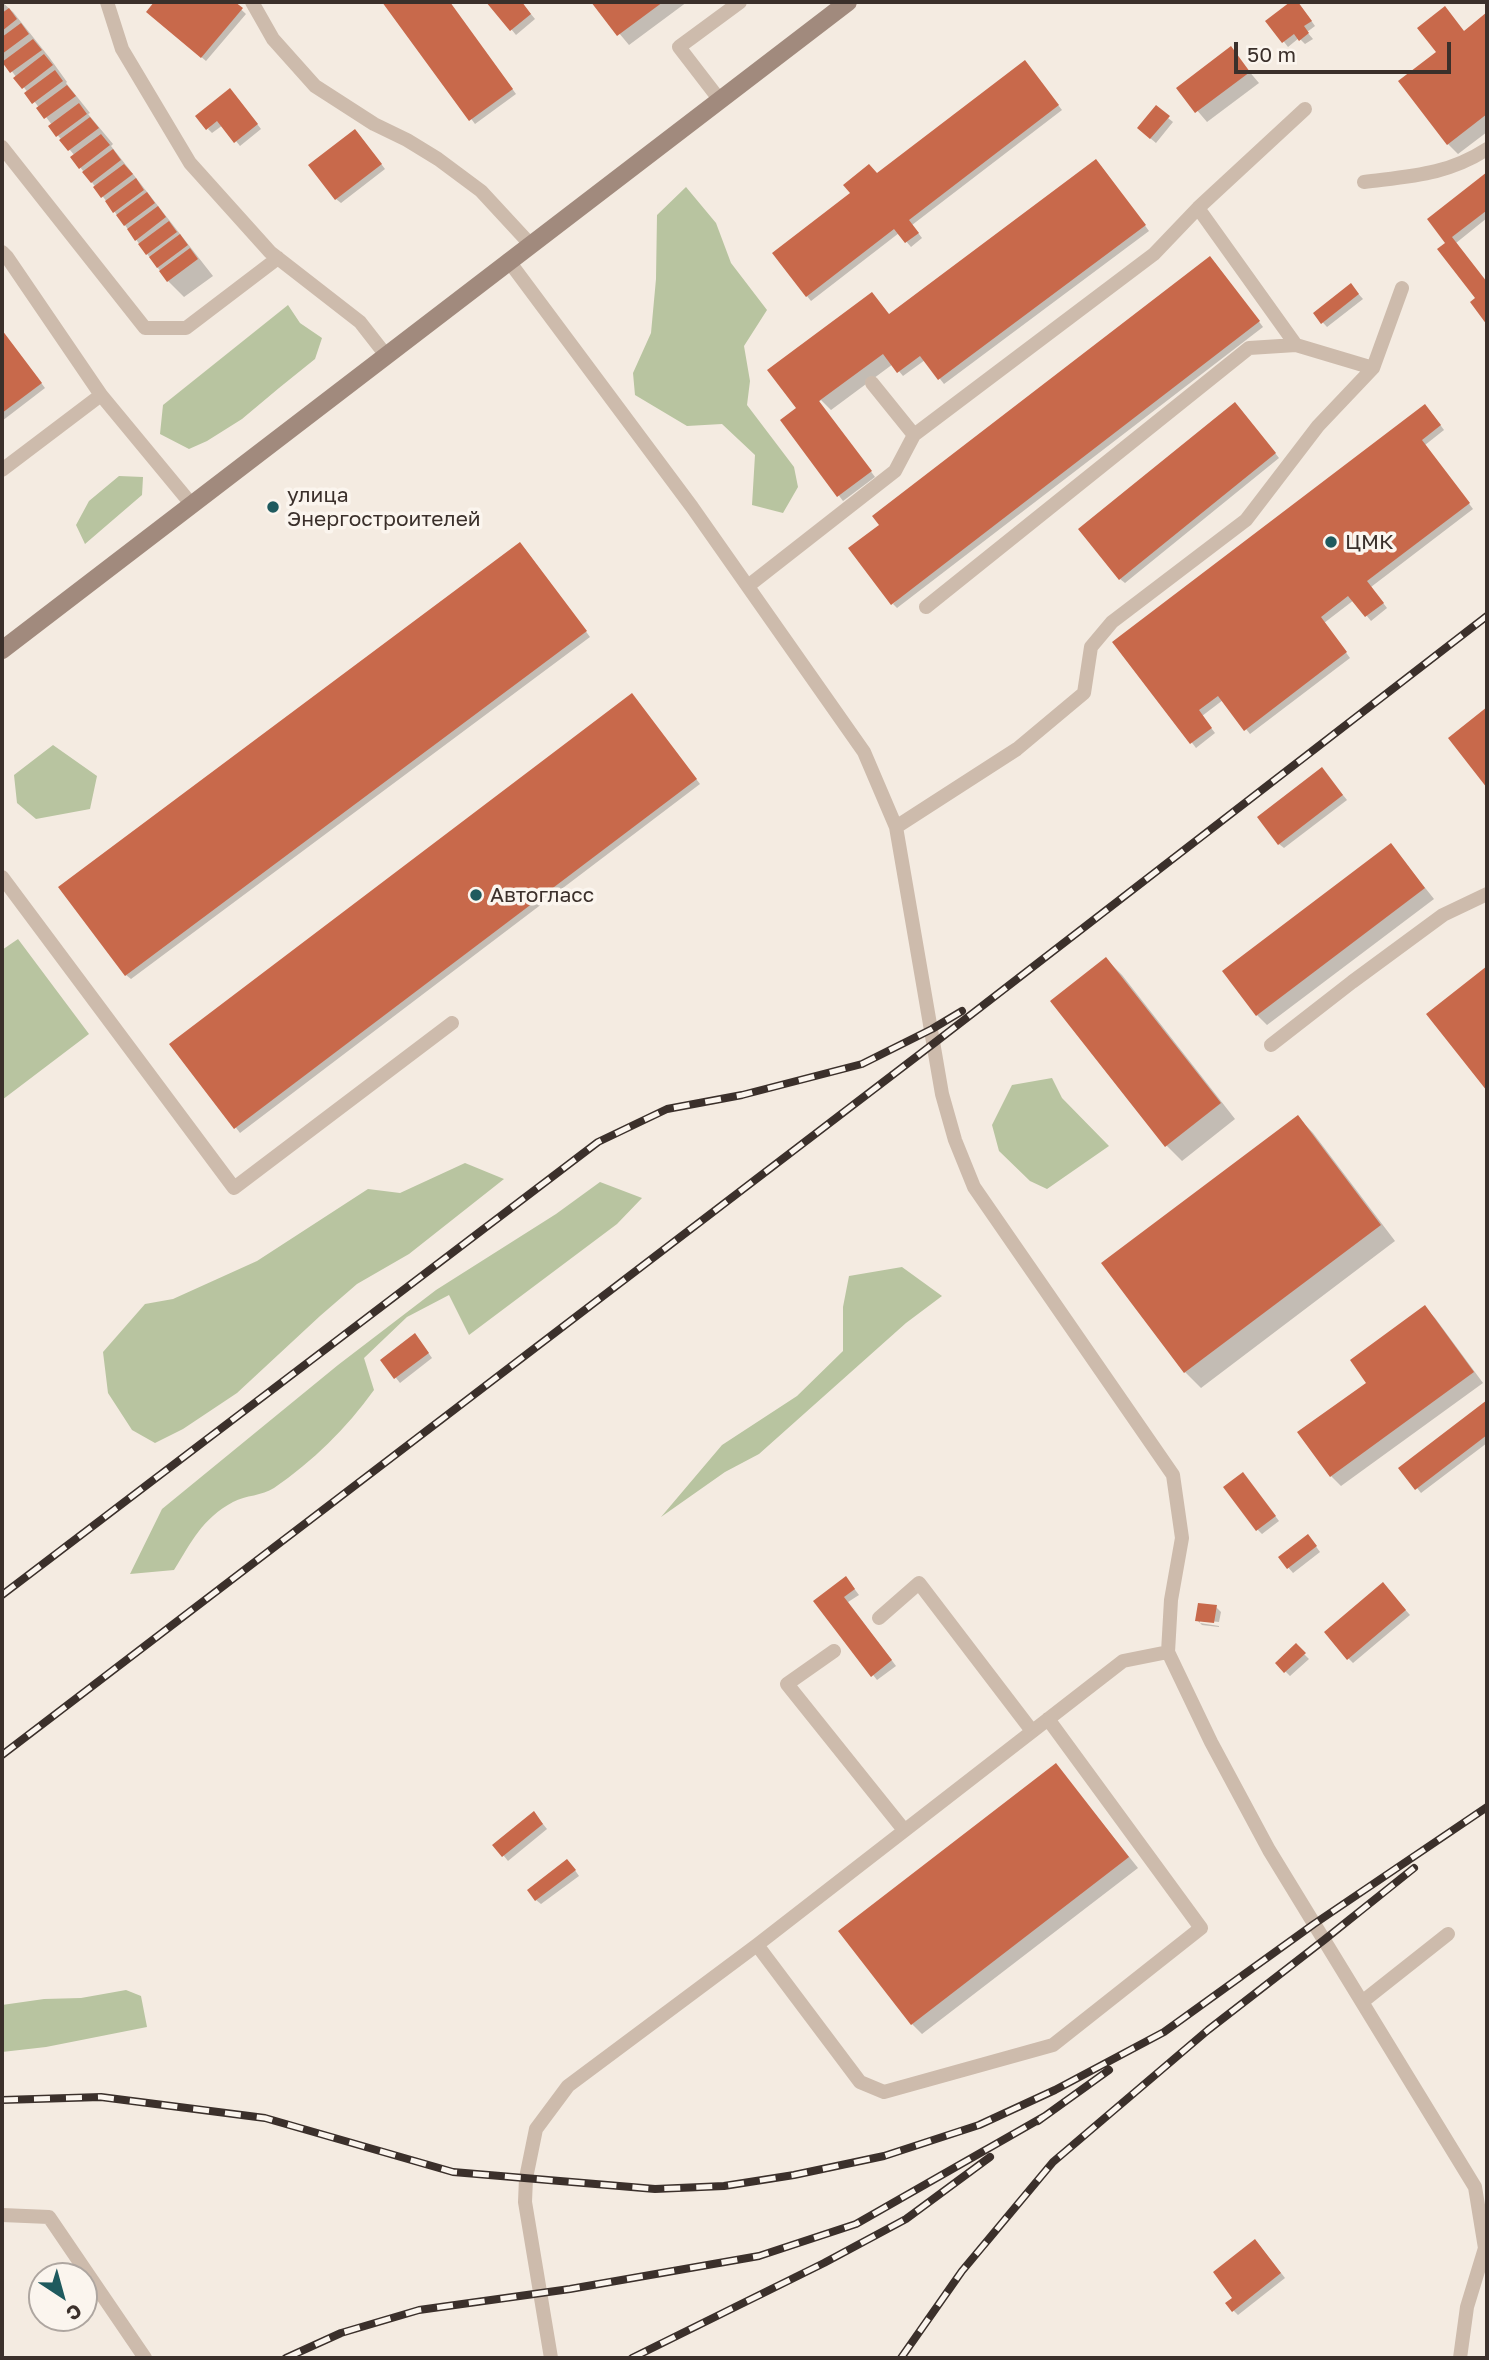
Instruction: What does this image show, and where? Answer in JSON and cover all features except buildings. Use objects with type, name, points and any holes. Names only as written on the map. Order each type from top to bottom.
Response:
[{"type":"main road","points":[[2,649],[848,2]]},
{"type":"lane","points":[[107,2],[122,49],[190,163],[278,258],[360,322],[386,354]]},
{"type":"lane","points":[[252,2],[273,39],[316,86],[374,124],[407,139],[449,167],[481,191],[530,244]]},
{"type":"lane","points":[[719,99],[679,47],[740,2]]},
{"type":"lane","points":[[748,586],[895,471],[914,435],[1154,254],[1198,208],[1305,109]]},
{"type":"lane","points":[[2,147],[145,328],[186,328],[278,258]]},
{"type":"lane","points":[[1364,182],[1438,173],[1487,149]]},
{"type":"lane","points":[[1198,208],[1296,345]]},
{"type":"lane","points":[[2,252],[102,395],[192,505]]},
{"type":"lane","points":[[508,260],[692,507],[864,752],[896,827],[942,1094],[955,1140],[974,1187],[1173,1475],[1182,1538],[1171,1600],[1168,1652],[1211,1742],[1269,1850],[1362,2002],[1481,2183],[1485,2248],[1467,2307],[1460,2358]]},
{"type":"lane","points":[[896,827],[1017,750],[1084,693],[1091,648],[1112,622],[1246,520],[1318,426],[1373,368],[1402,288]]},
{"type":"lane","points":[[926,607],[1249,348],[1296,345],[1373,368]]},
{"type":"lane","points":[[872,383],[914,435]]},
{"type":"lane","points":[[2,470],[102,395]]},
{"type":"lane","points":[[2,877],[234,1188],[452,1023]]},
{"type":"lane","points":[[1271,1045],[1443,915],[1487,894]]},
{"type":"lane","points":[[878,1618],[919,1583],[1032,1731]]},
{"type":"lane","points":[[834,1651],[787,1684],[904,1830]]},
{"type":"lane","points":[[551,2358],[525,2202],[526,2178],[536,2129],[568,2086],[757,1945],[1123,1661],[1168,1652]]},
{"type":"lane","points":[[757,1945],[860,2082],[884,2092],[1053,2045],[1201,1928],[1048,1719]]},
{"type":"lane","points":[[1362,2002],[1448,1934]]},
{"type":"lane","points":[[2,2215],[49,2217],[145,2358]]},
{"type":"green space","points":[[686,187],[716,223],[731,263],[767,310],[744,346],[750,381],[747,405],[794,467],[798,487],[783,513],[752,505],[755,455],[722,424],[687,426],[635,395],[633,373],[651,333],[656,279],[657,215]]},
{"type":"green space","points":[[288,305],[300,323],[322,338],[315,359],[242,419],[207,441],[189,449],[160,434],[163,405]]},
{"type":"green space","points":[[119,476],[143,477],[142,495],[85,544],[76,525],[89,501]]},
{"type":"green space","points":[[53,745],[97,776],[90,809],[36,819],[17,803],[14,775]]},
{"type":"green space","points":[[18,939],[89,1034],[2,1100],[2,950]]},
{"type":"green space","points":[[1052,1078],[1062,1098],[1109,1146],[1047,1189],[1030,1181],[999,1151],[992,1125],[1012,1085]]},
{"type":"green space","points":[[465,1163],[504,1179],[409,1254],[357,1284],[237,1393],[183,1429],[155,1443],[132,1430],[108,1393],[103,1352],[145,1304],[173,1299],[257,1261],[368,1189],[400,1193]]},
{"type":"green space","points":[[600,1182],[642,1198],[617,1224],[469,1335],[449,1295],[407,1317],[364,1358],[374,1390],[352,1418],[315,1455],[274,1488],[238,1500],[213,1516],[192,1540],[174,1570],[130,1574],[162,1509],[338,1365],[436,1290],[556,1214]]},
{"type":"green space","points":[[902,1267],[942,1296],[906,1323],[759,1454],[725,1472],[661,1517],[722,1445],[797,1396],[843,1351],[843,1307],[849,1276]]},
{"type":"green space","points":[[126,1990],[141,1996],[147,2027],[46,2047],[2,2052],[2,2005],[44,1999],[81,1998]]},
{"type":"railway","points":[[2,1755],[933,1044],[1487,616]]},
{"type":"railway","points":[[2,1595],[598,1142],[667,1109],[742,1095],[862,1064],[962,1011]]},
{"type":"railway","points":[[2,2100],[101,2097],[265,2118],[453,2172],[655,2189],[724,2186],[794,2175],[884,2156],[979,2125],[1055,2090],[1164,2032],[1314,1924],[1487,1807]]},
{"type":"railway","points":[[901,2358],[962,2271],[1053,2162],[1208,2030],[1414,1868]]},
{"type":"railway","points":[[1038,2121],[1109,2070]]},
{"type":"railway","points":[[286,2358],[341,2333],[419,2310],[570,2289],[759,2256],[856,2224],[1045,2116]]},
{"type":"railway","points":[[632,2358],[824,2263],[906,2219],[990,2157]]},
{"type":"place","name":"улица Энергостроителей","points":[[273,507]]},
{"type":"place","name":"ЦМК","points":[[1331,542]]},
{"type":"place","name":"Автогласс","points":[[476,895]]}]
